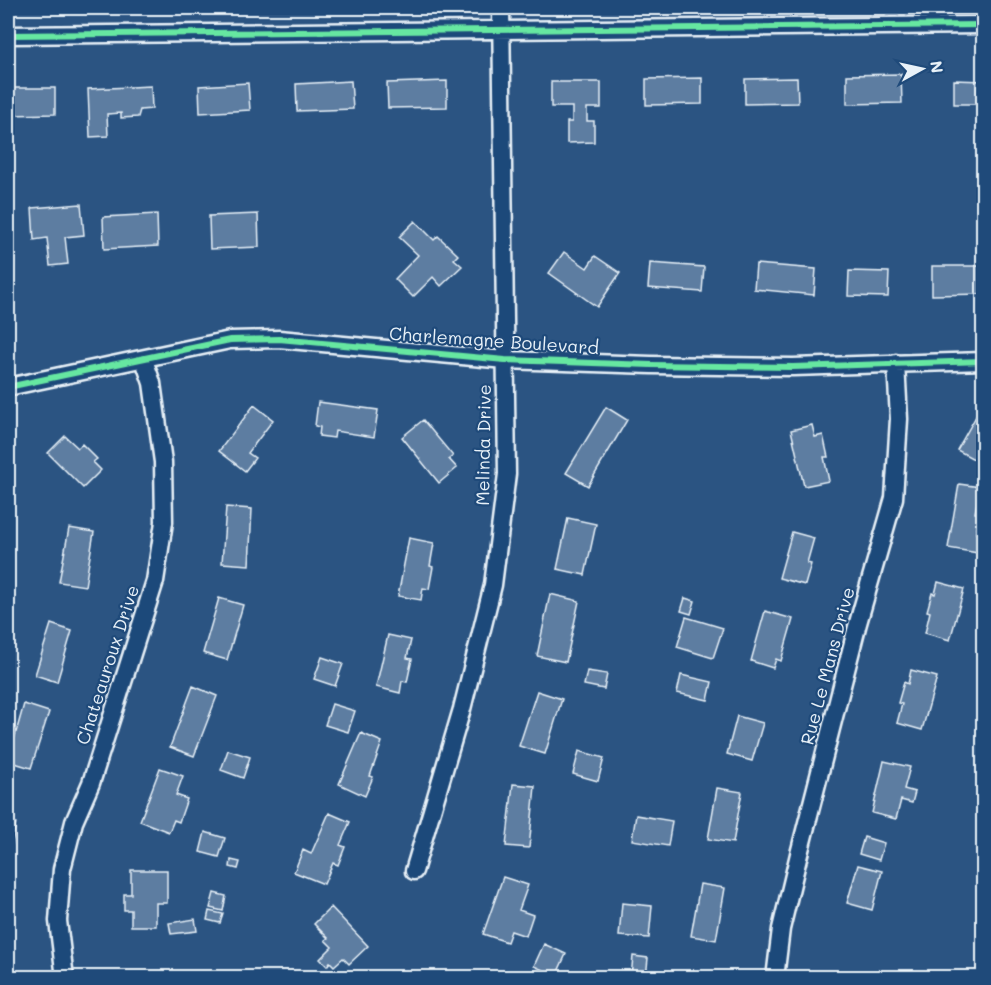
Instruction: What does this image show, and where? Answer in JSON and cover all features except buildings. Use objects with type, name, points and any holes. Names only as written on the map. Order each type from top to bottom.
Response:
[{"type":"street","name":"Melinda Drive","points":[[414,872],[462,709],[493,585],[507,474],[501,8]]},
{"type":"street","points":[[8,35],[984,25]]},
{"type":"street","name":"Charlemagne Boulevard","points":[[8,387],[230,340],[279,339],[505,360],[651,365],[793,367],[984,361]]},
{"type":"street","name":"Chateauroux Drive","points":[[65,978],[58,921],[62,869],[74,822],[91,783],[157,574],[164,522],[163,462],[152,383],[144,360]]},
{"type":"street","name":"Rue Le Mans Drive","points":[[775,978],[781,929],[797,861],[858,623],[894,498],[899,419],[896,363]]},
{"type":"cycle path","points":[[8,35],[984,25]]},
{"type":"cycle path","points":[[8,387],[230,340],[279,339],[505,360],[651,365],[793,367],[984,361]]}]
